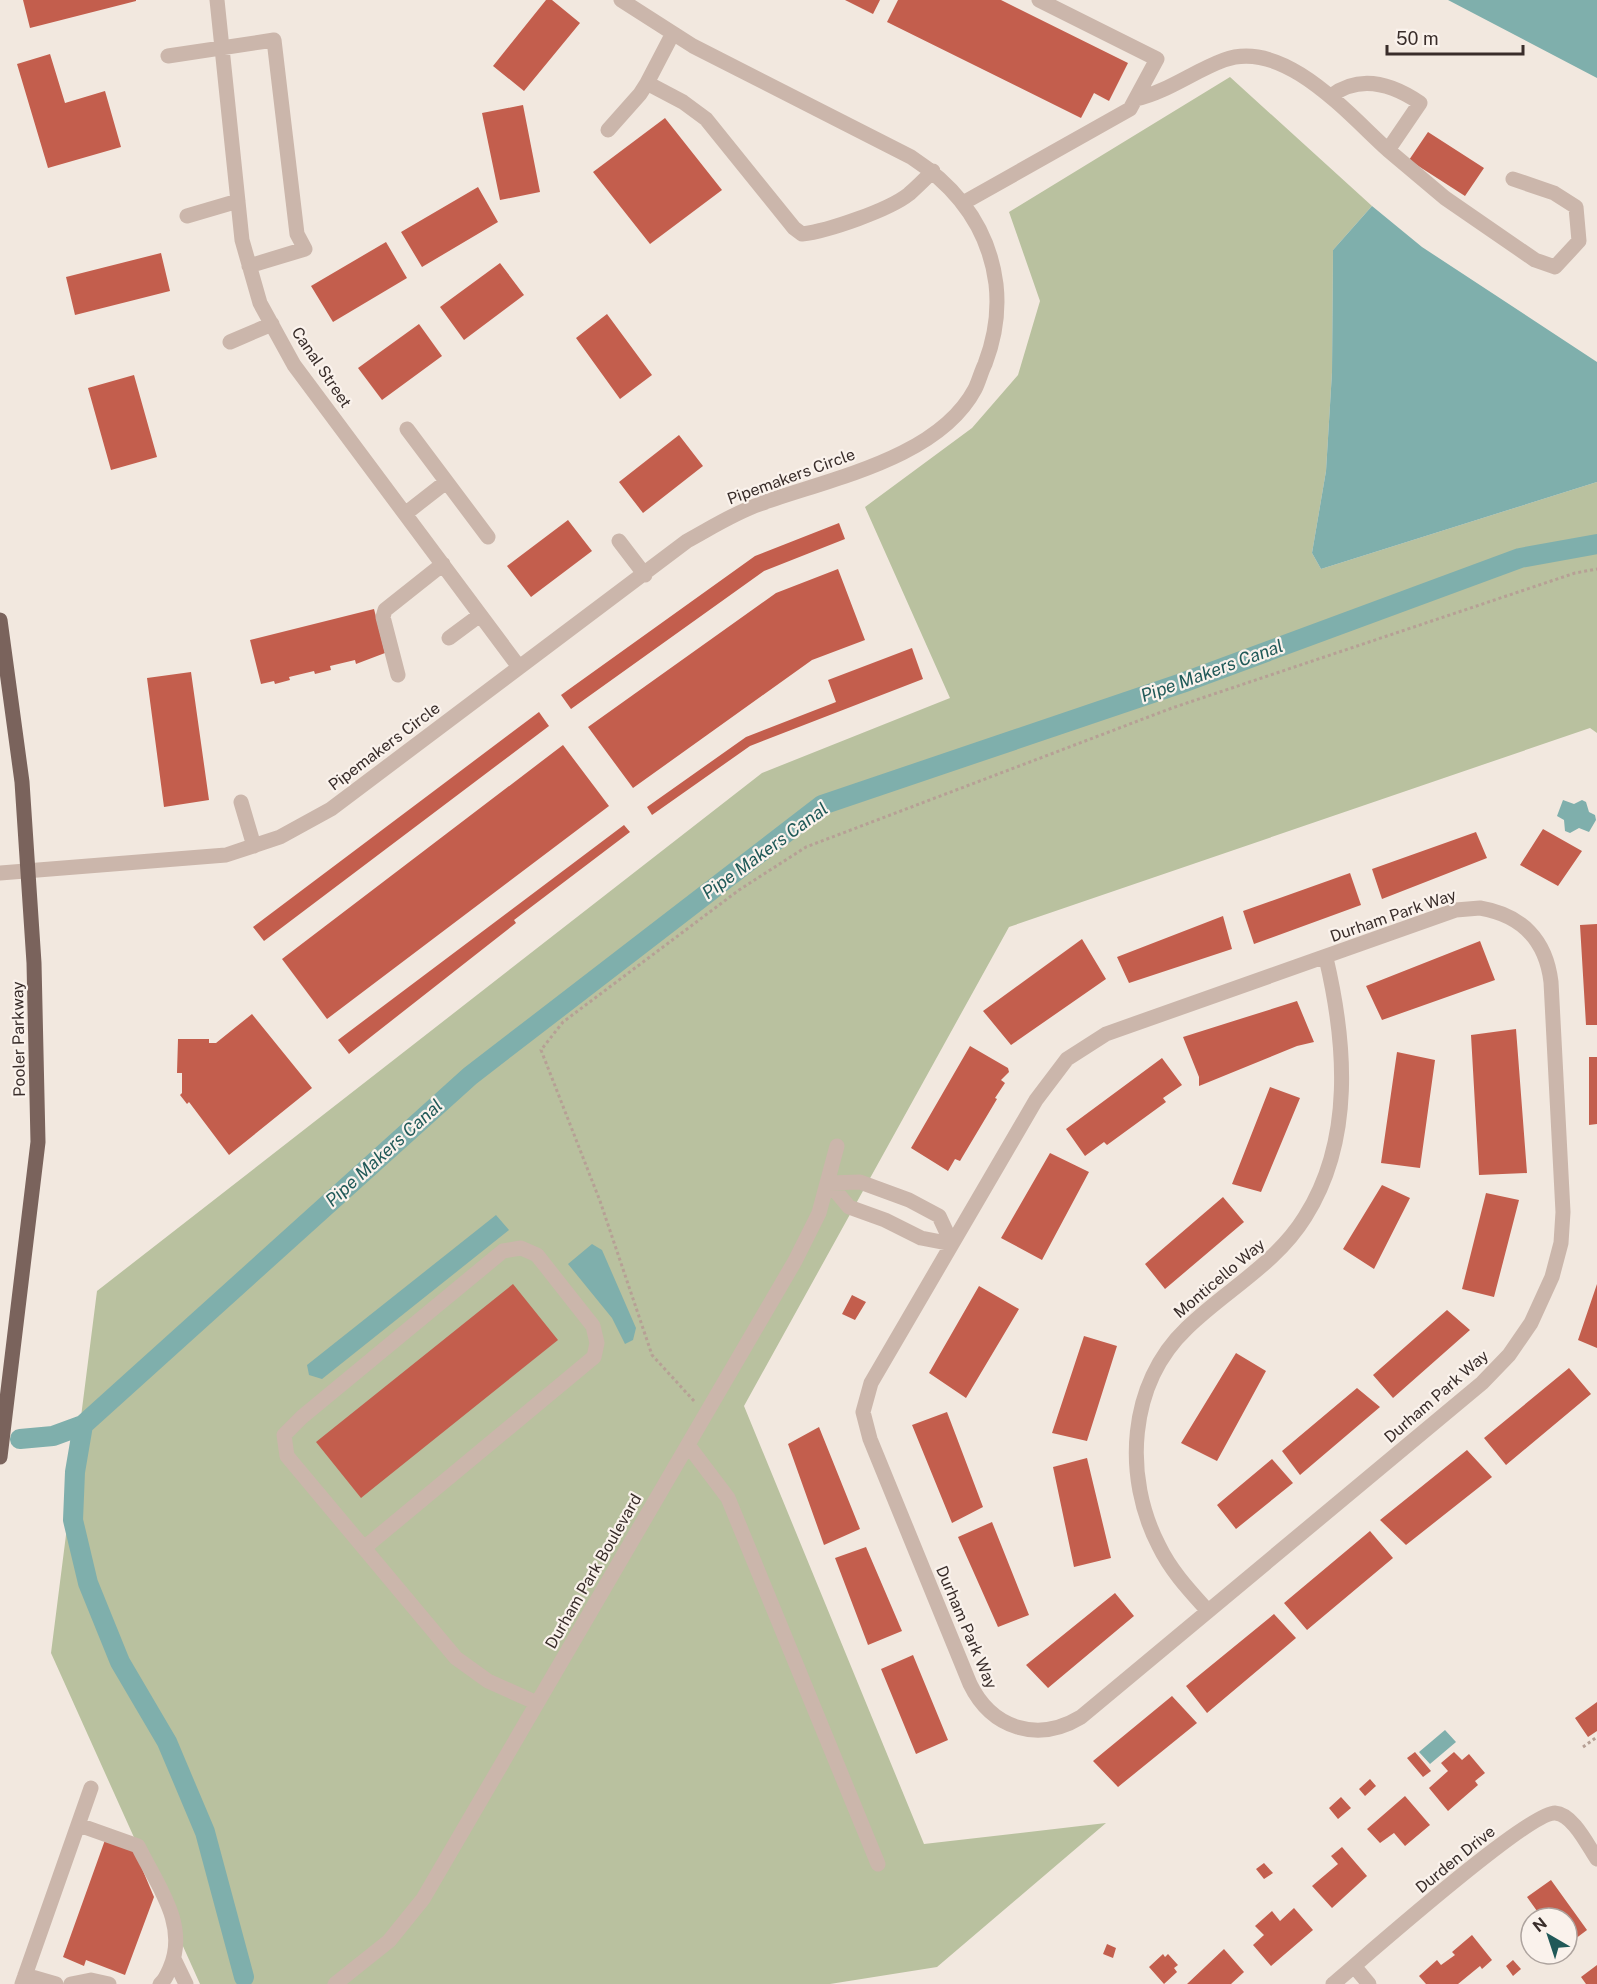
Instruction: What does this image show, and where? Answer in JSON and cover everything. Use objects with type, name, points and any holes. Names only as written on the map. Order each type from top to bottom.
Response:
[{"type":"main road","name":"Pooler Parkway","points":[[0,620],[20,761],[34,963],[38,1142],[0,1457]]},
{"type":"street","name":"Canal Street","points":[[217,0],[242,240],[261,303],[294,365],[519,667]]},
{"type":"street","name":"Pipemakers Circle","points":[[0,873],[226,855],[280,837],[331,809],[687,542],[724,520],[757,505],[900,455],[954,417],[974,390],[995,329],[998,300],[994,272],[979,225],[963,203],[933,171],[864,131],[672,35],[621,0]]},
{"type":"street","points":[[963,203],[1130,109],[1157,59],[1040,0]]},
{"type":"street","points":[[608,130],[640,94],[672,35]]},
{"type":"street","points":[[168,56],[274,40],[297,234],[305,249],[249,266]]},
{"type":"street","points":[[1136,99],[1150,96],[1223,61],[1252,55],[1291,69],[1330,96],[1388,150],[1445,198],[1535,260],[1555,267],[1579,241],[1576,207],[1554,193],[1513,179]]},
{"type":"street","points":[[647,83],[689,105],[706,119],[794,228],[802,234],[816,232],[887,206],[908,195],[933,171]]},
{"type":"street","points":[[1330,96],[1352,85],[1375,83],[1398,90],[1420,104],[1388,150]]},
{"type":"street","points":[[187,216],[238,201]]},
{"type":"street","points":[[230,342],[272,324]]},
{"type":"street","points":[[407,429],[488,537]]},
{"type":"street","points":[[405,514],[446,482]]},
{"type":"street","points":[[619,541],[645,574]]},
{"type":"street","points":[[398,675],[383,617],[385,610],[443,564]]},
{"type":"street","points":[[449,638],[480,615]]},
{"type":"street","points":[[241,802],[254,846]]},
{"type":"street","name":"Durham Park Way","points":[[1468,908],[1502,913],[1522,924],[1536,939],[1547,957],[1551,982],[1563,1212],[1561,1243],[1552,1277],[1532,1323],[1496,1370],[1081,1718],[1059,1729],[1036,1730],[1014,1725],[992,1713],[976,1696],[863,1420],[864,1404],[871,1383],[952,1244],[1046,1083],[1077,1050],[1125,1026],[1468,908]]},
{"type":"street","name":"Monticello Way","points":[[1208,1611],[1168,1563],[1146,1517],[1138,1484],[1137,1435],[1150,1385],[1174,1342],[1198,1318],[1282,1248],[1305,1217],[1322,1184],[1338,1126],[1341,1080],[1339,1015],[1326,958]]},
{"type":"street","name":"Durham Park Boulevard","points":[[335,1984],[376,1953],[414,1913],[795,1261],[819,1213],[829,1183],[837,1146]]},
{"type":"street","points":[[829,1183],[860,1182],[887,1191],[939,1216],[952,1244]]},
{"type":"street","points":[[829,1183],[849,1207],[877,1217],[921,1238],[952,1244]]},
{"type":"street","points":[[877,1217],[887,1191]]},
{"type":"street","points":[[364,1548],[594,1357],[597,1343],[593,1326],[537,1255],[521,1248],[503,1251],[302,1417],[284,1435],[287,1456],[456,1658],[488,1681],[537,1702]]},
{"type":"street","points":[[688,1444],[729,1498],[878,1864]]},
{"type":"street","points":[[56,1984],[24,1980],[91,1788]]},
{"type":"street","name":"Durden Drive","points":[[1333,1984],[1491,1852],[1540,1817],[1554,1813],[1566,1817],[1597,1859]]},
{"type":"street","points":[[79,1825],[138,1846],[176,1926],[174,1959],[165,1980],[160,1984]]},
{"type":"street","points":[[174,1959],[186,1984]]},
{"type":"street","points":[[1354,1966],[1369,1984]]},
{"type":"street","points":[[71,1984],[91,1980],[109,1984]]},
{"type":"path","points":[[705,1414],[652,1355],[600,1201],[541,1050],[563,1022],[739,890],[806,847],[1172,708],[1575,573],[1597,568]]},
{"type":"path","points":[[1583,1747],[1597,1737]]},
{"type":"green space","points":[[1230,77],[1372,206],[1333,250],[1332,372],[1326,471],[1312,553],[1321,569],[1597,482],[1597,733],[1590,728],[1009,927],[744,1406],[924,1844],[1106,1823],[937,1967],[830,1984],[200,1984],[51,1653],[97,1291],[762,773],[950,698],[865,507],[972,428],[1018,375],[1040,301],[1009,212]]},
{"type":"water","points":[[1448,0],[1597,0],[1597,78]]},
{"type":"water","points":[[1372,206],[1422,247],[1597,362],[1597,482],[1321,569],[1312,553],[1326,471],[1332,372],[1333,250]]},
{"type":"water","points":[[1563,800],[1574,804],[1582,800],[1586,802],[1589,812],[1595,815],[1596,820],[1589,832],[1579,828],[1570,833],[1565,831],[1564,820],[1557,816]]},
{"type":"water","points":[[496,1215],[509,1230],[322,1379],[309,1375],[307,1365]]},
{"type":"water","points":[[592,1244],[602,1250],[636,1328],[633,1340],[625,1344],[612,1318],[568,1264]]},
{"type":"water","points":[[1445,1730],[1456,1742],[1430,1764],[1419,1752]]},
{"type":"building","points":[[23,0],[136,0],[136,1],[30,28]]},
{"type":"building","points":[[546,0],[552,0],[580,23],[524,91],[493,66]]},
{"type":"building","points":[[845,0],[880,0],[873,14]]},
{"type":"building","points":[[898,0],[1001,0],[1128,63],[1109,101],[1094,93],[1081,118],[887,22]]},
{"type":"building","points":[[50,54],[65,103],[105,91],[121,147],[48,168],[17,64]]},
{"type":"building","points":[[523,105],[540,192],[500,200],[482,113]]},
{"type":"building","points":[[665,118],[722,190],[650,244],[593,172]]},
{"type":"building","points":[[1428,132],[1484,168],[1465,196],[1409,160]]},
{"type":"building","points":[[478,187],[498,222],[422,267],[401,232]]},
{"type":"building","points":[[386,242],[407,278],[333,322],[311,286]]},
{"type":"building","points":[[161,253],[170,291],[75,315],[66,277]]},
{"type":"building","points":[[500,263],[524,295],[464,340],[440,307]]},
{"type":"building","points":[[607,314],[652,375],[620,399],[576,338]]},
{"type":"building","points":[[419,324],[442,356],[382,400],[358,368]]},
{"type":"building","points":[[134,375],[157,457],[111,470],[88,388]]},
{"type":"building","points":[[679,435],[703,466],[643,513],[619,482]]},
{"type":"building","points":[[568,520],[592,551],[531,597],[507,566]]},
{"type":"building","points":[[839,523],[845,539],[764,571],[571,709],[561,695],[755,556]]},
{"type":"building","points":[[838,569],[865,640],[812,660],[633,788],[588,727],[776,593]]},
{"type":"building","points":[[374,609],[385,653],[356,664],[355,660],[330,666],[331,670],[315,674],[314,671],[289,677],[290,680],[275,684],[274,681],[261,684],[250,640]]},
{"type":"building","points":[[912,648],[923,679],[750,746],[652,815],[647,807],[746,737],[836,702],[828,680]]},
{"type":"building","points":[[191,672],[209,800],[164,807],[147,678]]},
{"type":"building","points":[[539,712],[549,726],[264,941],[253,927]]},
{"type":"building","points":[[563,745],[609,806],[327,1019],[282,959]]},
{"type":"building","points":[[624,825],[630,832],[514,920],[516,923],[349,1054],[338,1040]]},
{"type":"building","points":[[1543,829],[1582,851],[1558,886],[1520,865]]},
{"type":"building","points":[[1476,832],[1487,858],[1382,899],[1372,869]]},
{"type":"building","points":[[1350,873],[1361,905],[1254,944],[1243,911]]},
{"type":"building","points":[[1223,916],[1232,949],[1129,983],[1117,957]]},
{"type":"building","points":[[1597,924],[1597,1025],[1586,1025],[1580,925]]},
{"type":"building","points":[[1082,939],[1106,979],[1011,1045],[983,1011]]},
{"type":"building","points":[[1480,941],[1495,980],[1382,1020],[1366,986]]},
{"type":"building","points":[[1297,1001],[1314,1042],[1297,1046],[1199,1086],[1199,1077],[1183,1037]]},
{"type":"building","points":[[252,1014],[312,1088],[229,1155],[189,1102],[187,1104],[180,1095],[182,1093],[182,1073],[177,1073],[178,1039],[209,1039],[209,1043],[216,1043]]},
{"type":"building","points":[[1516,1029],[1527,1173],[1479,1175],[1471,1035]]},
{"type":"building","points":[[970,1046],[1008,1068],[1009,1072],[1001,1080],[1005,1083],[995,1098],[997,1099],[960,1161],[955,1159],[948,1171],[911,1148]]},
{"type":"building","points":[[1397,1052],[1435,1060],[1420,1168],[1381,1163]]},
{"type":"building","points":[[1589,1057],[1597,1057],[1597,1124],[1589,1125]]},
{"type":"building","points":[[1162,1058],[1182,1085],[1163,1098],[1166,1102],[1107,1145],[1104,1142],[1085,1156],[1066,1129]]},
{"type":"building","points":[[1270,1087],[1300,1098],[1261,1192],[1232,1184]]},
{"type":"building","points":[[1050,1153],[1089,1172],[1042,1260],[1001,1238]]},
{"type":"building","points":[[1382,1185],[1410,1198],[1374,1269],[1343,1249]]},
{"type":"building","points":[[1486,1193],[1519,1200],[1494,1297],[1462,1289]]},
{"type":"building","points":[[1223,1197],[1244,1222],[1165,1289],[1145,1264]]},
{"type":"building","points":[[513,1284],[558,1340],[361,1498],[316,1442]]},
{"type":"building","points":[[1597,1284],[1597,1348],[1578,1340]]},
{"type":"building","points":[[979,1286],[1019,1309],[966,1398],[929,1373]]},
{"type":"building","points":[[852,1295],[866,1302],[855,1320],[842,1314]]},
{"type":"building","points":[[1447,1310],[1470,1330],[1393,1398],[1373,1375]]},
{"type":"building","points":[[1084,1336],[1117,1346],[1087,1441],[1052,1433]]},
{"type":"building","points":[[1236,1353],[1266,1371],[1217,1461],[1181,1443]]},
{"type":"building","points":[[1569,1368],[1591,1394],[1506,1465],[1484,1438]]},
{"type":"building","points":[[1357,1388],[1380,1407],[1300,1475],[1282,1451]]},
{"type":"building","points":[[947,1412],[983,1507],[952,1523],[912,1425]]},
{"type":"building","points":[[819,1427],[860,1529],[824,1545],[788,1444]]},
{"type":"building","points":[[1467,1450],[1492,1477],[1406,1545],[1380,1520]]},
{"type":"building","points":[[1087,1458],[1111,1558],[1074,1567],[1053,1467]]},
{"type":"building","points":[[1272,1459],[1293,1483],[1236,1529],[1217,1505]]},
{"type":"building","points":[[992,1522],[1029,1615],[998,1627],[958,1537]]},
{"type":"building","points":[[1370,1531],[1393,1558],[1307,1630],[1284,1603]]},
{"type":"building","points":[[866,1547],[902,1631],[868,1645],[835,1558]]},
{"type":"building","points":[[1115,1593],[1134,1616],[1048,1688],[1026,1665]]},
{"type":"building","points":[[1274,1614],[1296,1638],[1207,1713],[1186,1686]]},
{"type":"building","points":[[913,1655],[948,1740],[916,1754],[881,1669]]},
{"type":"building","points":[[1172,1696],[1197,1723],[1118,1787],[1093,1761]]},
{"type":"building","points":[[1597,1702],[1597,1731],[1588,1737],[1575,1718]]},
{"type":"building","points":[[1415,1752],[1431,1771],[1423,1777],[1407,1758]]},
{"type":"building","points":[[1454,1752],[1462,1760],[1469,1754],[1485,1773],[1475,1781],[1478,1785],[1448,1811],[1429,1788],[1448,1771],[1441,1763]]},
{"type":"building","points":[[1370,1779],[1376,1786],[1365,1796],[1359,1789]]},
{"type":"building","points":[[1405,1796],[1430,1825],[1405,1846],[1394,1833],[1380,1843],[1367,1829]]},
{"type":"building","points":[[1341,1797],[1351,1808],[1338,1819],[1329,1808]]},
{"type":"building","points":[[105,1840],[135,1852],[154,1897],[125,1975],[86,1960],[84,1966],[63,1957]]},
{"type":"building","points":[[1342,1847],[1367,1876],[1332,1908],[1312,1886],[1338,1864],[1331,1856]]},
{"type":"building","points":[[1264,1863],[1273,1873],[1264,1879],[1256,1869]]},
{"type":"building","points":[[1551,1880],[1570,1906],[1533,1906],[1527,1897]]},
{"type":"building","points":[[1294,1908],[1313,1930],[1271,1966],[1253,1945],[1264,1935],[1255,1926],[1272,1911],[1280,1921]]},
{"type":"building","points":[[1579,1919],[1587,1930],[1579,1936]]},
{"type":"building","points":[[1472,1935],[1492,1960],[1482,1969],[1480,1966],[1458,1984],[1426,1984],[1419,1976],[1437,1960],[1441,1965],[1455,1955],[1452,1952]]},
{"type":"building","points":[[1107,1944],[1116,1948],[1113,1958],[1103,1954]]},
{"type":"building","points":[[1224,1949],[1244,1972],[1231,1984],[1187,1984]]},
{"type":"building","points":[[1163,1954],[1165,1957],[1168,1954],[1178,1965],[1174,1968],[1177,1972],[1164,1984],[1149,1967]]},
{"type":"building","points":[[1513,1960],[1521,1969],[1513,1976],[1506,1966]]},
{"type":"building","points":[[1597,1965],[1597,1984],[1586,1984],[1581,1977]]},
{"type":"waterway","name":"Pipe Makers Canal","points":[[20,1439],[53,1436],[83,1425],[470,1076],[822,805],[1182,683],[1520,558],[1597,544]]},
{"type":"waterway","points":[[83,1425],[75,1472],[73,1520],[88,1583],[120,1662],[167,1742],[205,1832],[244,1977]]}]
